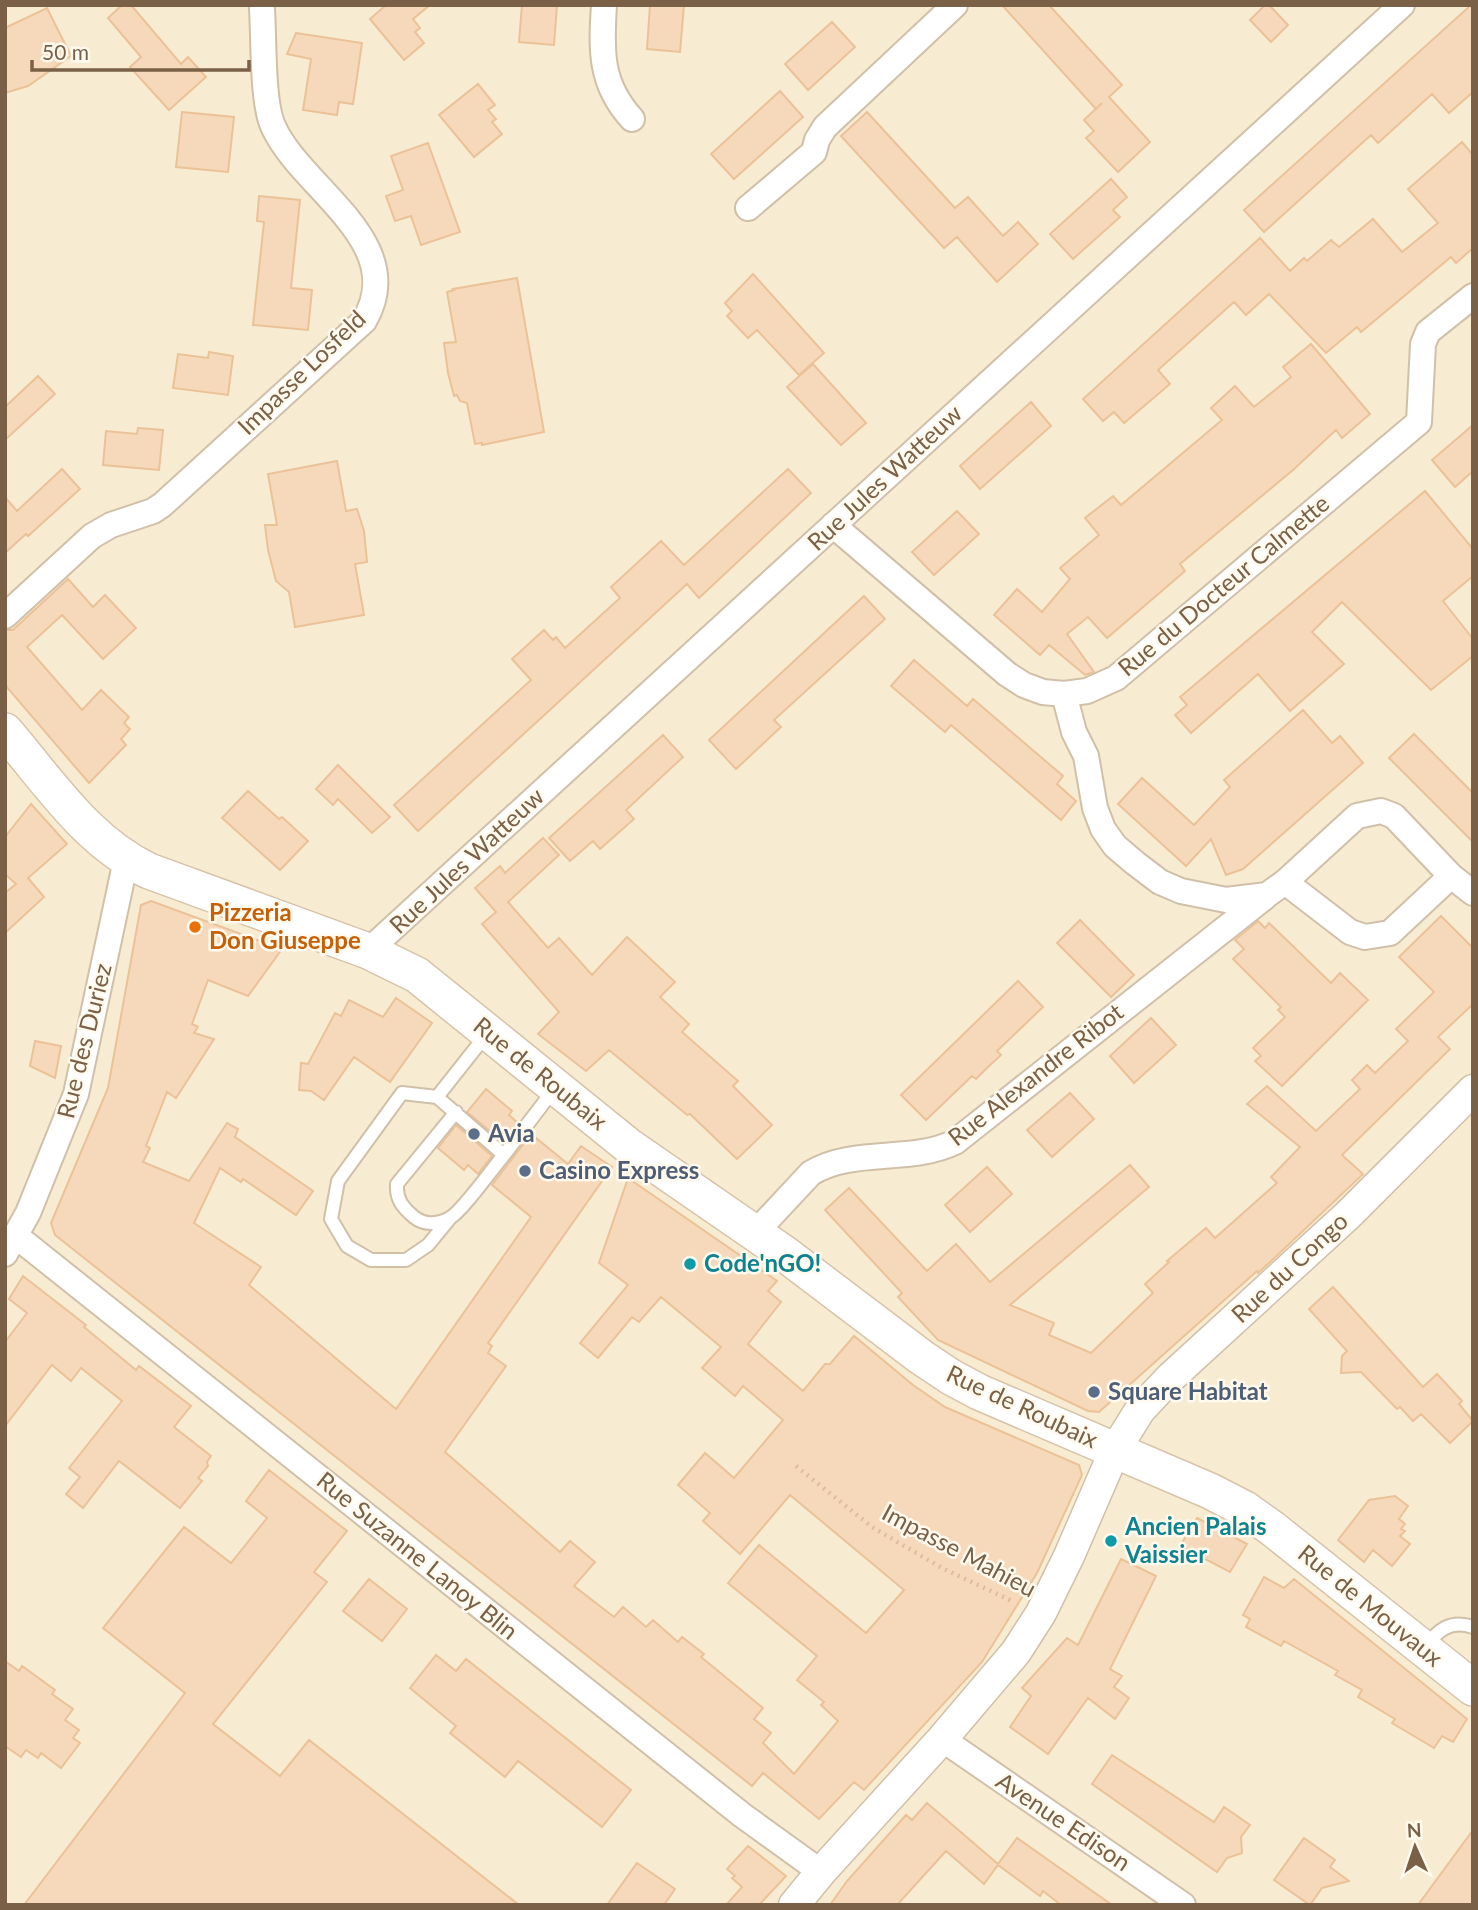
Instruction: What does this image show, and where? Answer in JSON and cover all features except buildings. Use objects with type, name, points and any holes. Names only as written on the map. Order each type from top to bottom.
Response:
[{"type":"main road","name":"Rue de Roubaix","points":[[5,731],[90,831],[126,860],[149,871],[368,951],[416,975],[649,1161],[755,1233],[951,1377],[979,1392],[1115,1450]]},
{"type":"main road","name":"Rue de Mouvaux","points":[[1115,1450],[1176,1475],[1245,1509],[1473,1688]]},
{"type":"street","points":[[604,5],[602,25],[605,71],[618,104],[632,119]]},
{"type":"street","points":[[748,208],[814,152],[825,127],[955,5]]},
{"type":"street","name":"Rue Jules Watteuw","points":[[368,951],[1402,5]]},
{"type":"street","name":"Impasse Losfeld","points":[[5,616],[92,536],[111,525],[153,512],[162,505],[364,321],[369,313],[374,294],[375,271],[365,242],[283,143],[269,117],[262,9]]},
{"type":"street","name":"Rue du Docteur Calmette","points":[[833,525],[1007,674],[1042,692],[1064,694],[1087,691],[1116,678],[1419,422],[1423,344],[1428,332],[1473,296]]},
{"type":"street","points":[[1064,694],[1074,732],[1086,756],[1095,808],[1103,829],[1115,846],[1160,882],[1181,891],[1226,900],[1276,888],[1350,932],[1365,937],[1390,933],[1451,876],[1473,893]]},
{"type":"street","name":"Rue Alexandre Ribot","points":[[755,1233],[811,1173],[820,1167],[841,1161],[923,1153],[955,1142],[1276,888],[1357,816],[1381,811],[1394,817],[1451,876]]},
{"type":"street","name":"Rue des Duriez","points":[[10,1245],[37,1191],[82,1074],[126,860]]},
{"type":"street","name":"Rue du Congo","points":[[794,1905],[1016,1652],[1041,1613],[1126,1429],[1154,1394],[1348,1215],[1473,1090]]},
{"type":"street","name":"Rue Suzanne Lanoy Blin","points":[[10,1245],[742,1815],[821,1872]]},
{"type":"street","name":"Avenue Edison","points":[[942,1739],[1184,1905]]},
{"type":"lane","points":[[437,1097],[488,1032]]},
{"type":"lane","points":[[504,1155],[437,1097],[402,1093],[338,1181],[331,1219],[347,1246],[371,1260],[406,1261],[428,1245],[504,1155],[556,1088]]},
{"type":"lane","points":[[451,1217],[435,1224],[418,1221],[402,1207],[397,1194],[397,1184],[456,1112]]},
{"type":"lane","points":[[1423,1648],[1442,1628],[1456,1624],[1473,1627]]},
{"type":"path","name":"Impasse Mahieu","points":[[796,1466],[872,1527],[942,1568],[1041,1613]]},
{"type":"shaded area","points":[[5,5],[1473,5],[1473,1905],[5,1905]]},
{"type":"place","name":"Pizzeria Don Giuseppe","points":[[195,927]]},
{"type":"place","name":"Avia","points":[[474,1134]]},
{"type":"place","name":"Casino Express","points":[[525,1171]]},
{"type":"place","name":"Code'nGO!","points":[[690,1264]]},
{"type":"place","name":"Square Habitat","points":[[1094,1392]]},
{"type":"place","name":"Ancien Palais Vaissier","points":[[1111,1541]]}]
